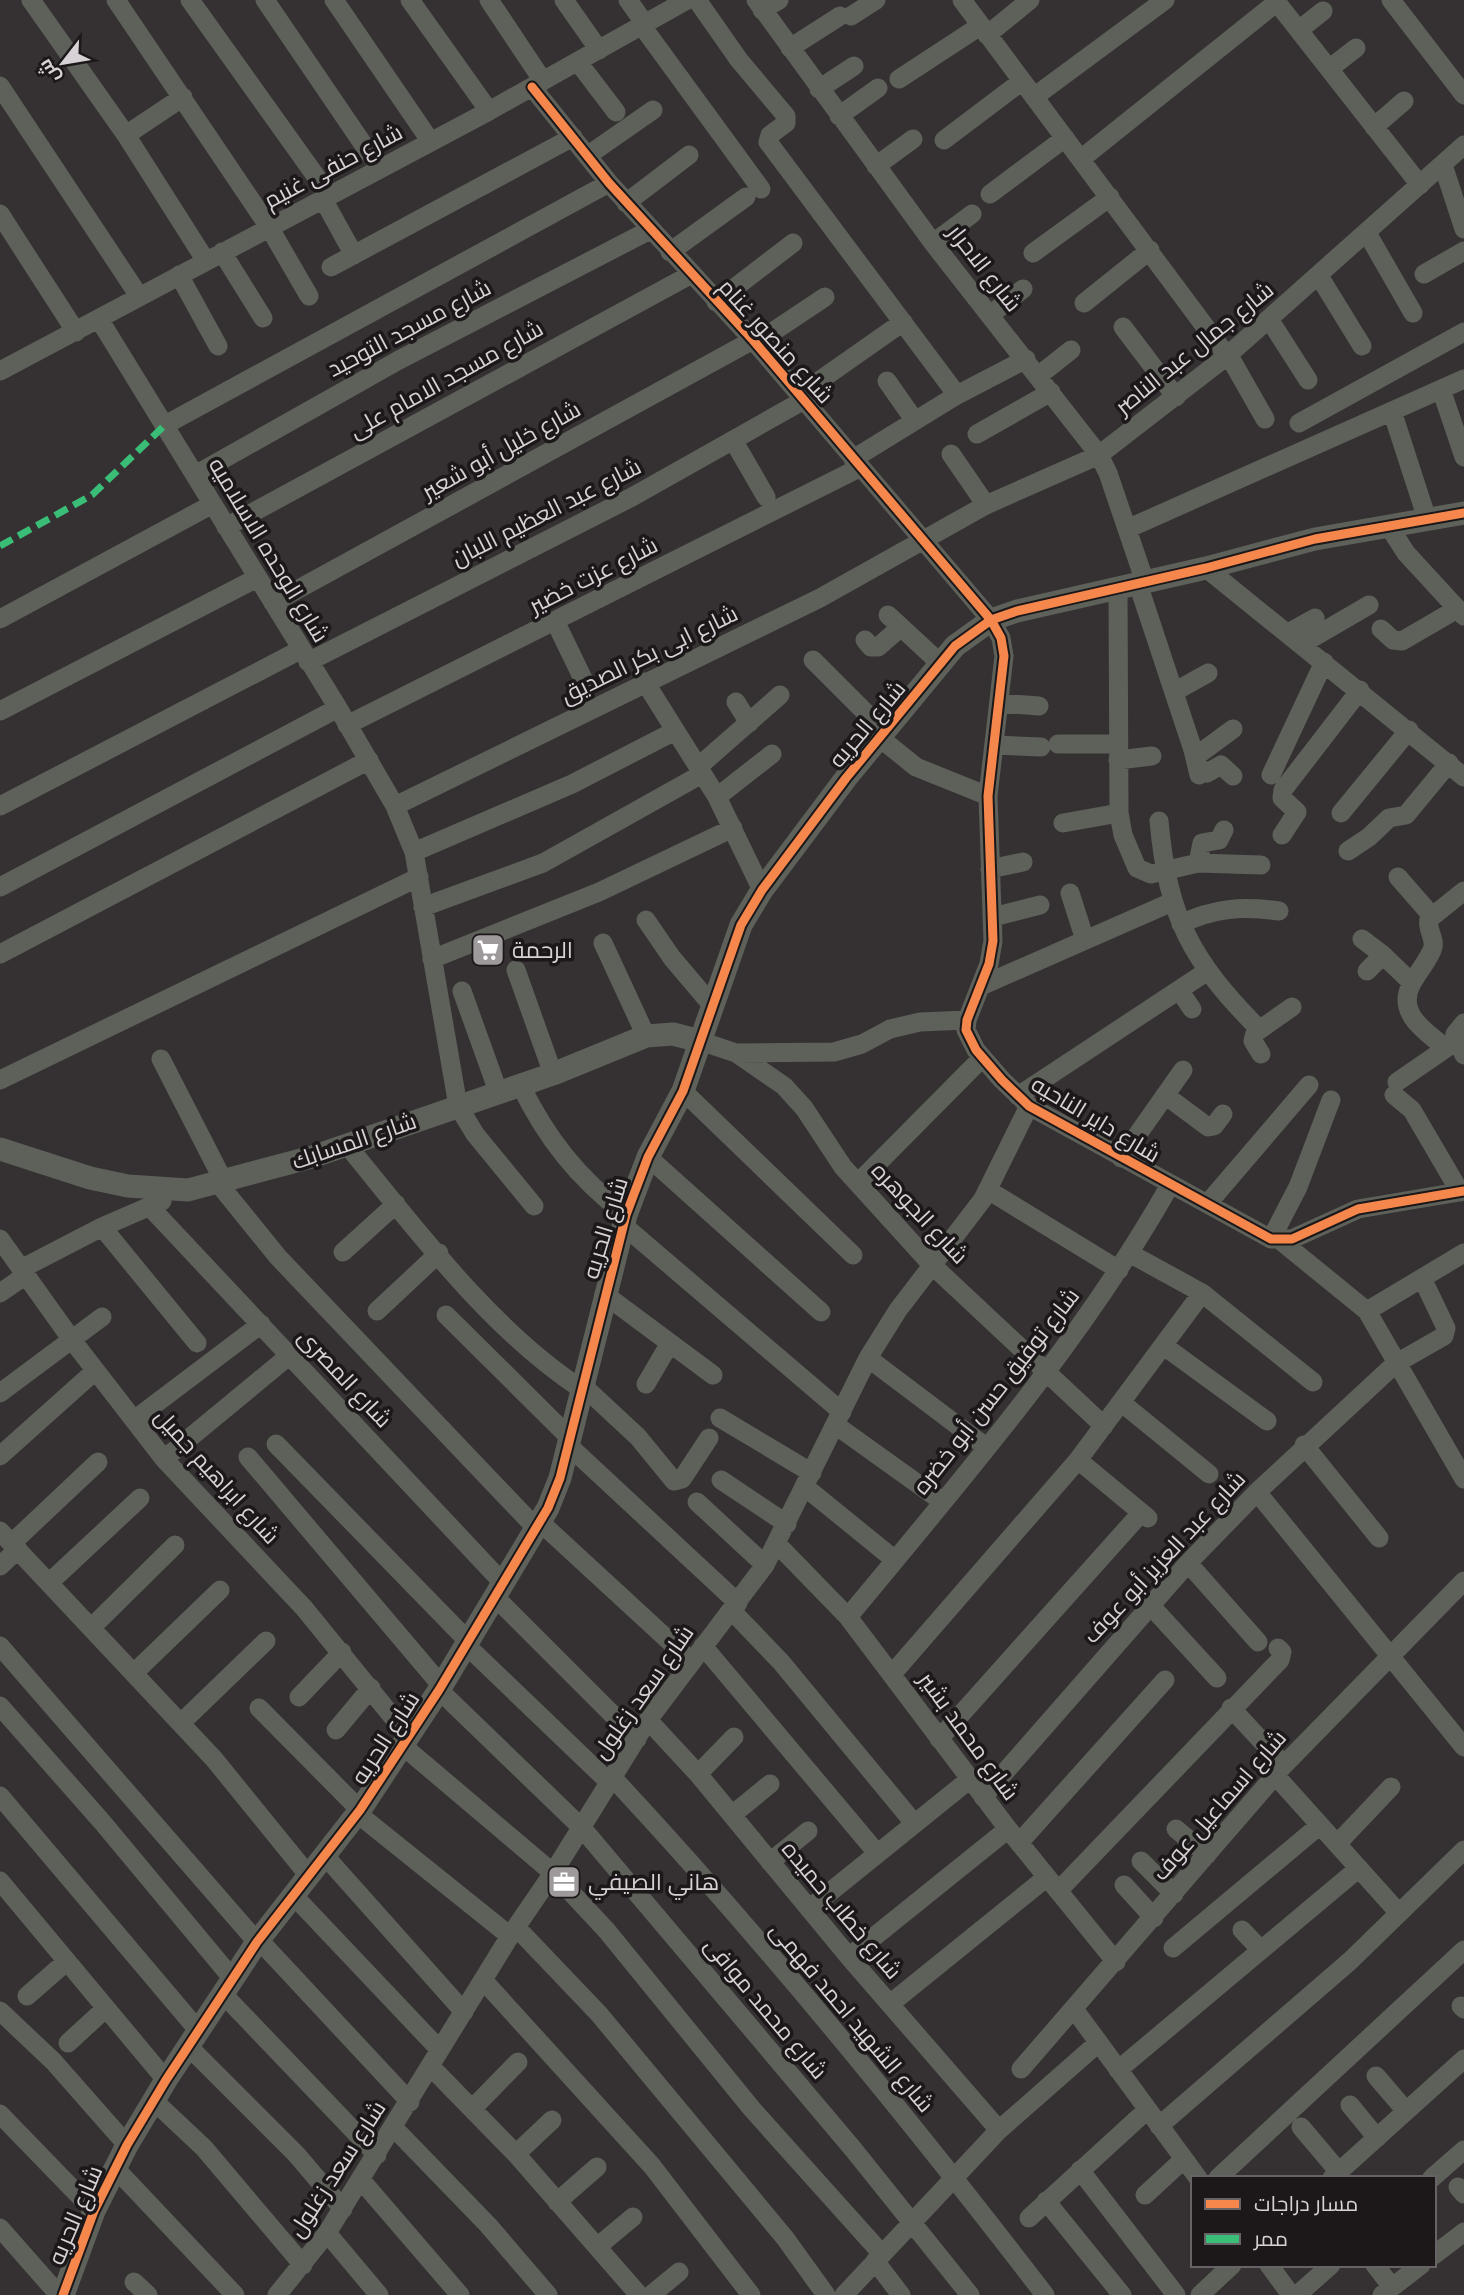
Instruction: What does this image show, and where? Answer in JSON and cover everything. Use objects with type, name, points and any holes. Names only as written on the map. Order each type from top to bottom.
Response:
[{"type":"street","points":[[31,0],[214,256],[263,318]]},
{"type":"street","points":[[116,0],[269,228],[309,296]]},
{"type":"street","points":[[190,0],[326,197],[354,255]]},
{"type":"street","points":[[265,0],[380,169]]},
{"type":"street","points":[[334,0],[431,142]]},
{"type":"street","points":[[410,0],[489,111]]},
{"type":"street","name":"شارع منصور غنام","points":[[489,0],[538,84],[587,156],[690,275],[755,342],[991,620]]},
{"type":"street","points":[[564,0],[599,50]]},
{"type":"street","points":[[628,0],[753,193],[670,252]]},
{"type":"street","name":"شارع حنفى غنيم","points":[[2,366],[76,332],[489,111],[687,0]]},
{"type":"street","points":[[697,0],[739,60],[786,116],[786,123],[771,135],[768,142],[957,395]]},
{"type":"street","points":[[790,48],[876,0]]},
{"type":"street","points":[[962,0],[1227,355],[1265,419]]},
{"type":"street","points":[[899,79],[1030,0]]},
{"type":"street","points":[[1034,97],[1165,0]]},
{"type":"street","points":[[1391,0],[1464,95]]},
{"type":"street","points":[[1081,159],[1276,1],[1420,185]]},
{"type":"street","name":"شارع الاحرار","points":[[766,3],[790,48],[819,89],[933,243],[1099,455],[1108,472],[1127,529],[1134,585],[1174,692],[1197,766]]},
{"type":"street","points":[[1299,30],[1323,11]]},
{"type":"street","points":[[1329,69],[1356,48]]},
{"type":"street","points":[[578,62],[616,112]]},
{"type":"street","points":[[819,89],[854,66]]},
{"type":"street","points":[[944,140],[1022,81]]},
{"type":"street","points":[[0,86],[139,296]]},
{"type":"street","points":[[839,116],[878,88]]},
{"type":"street","points":[[126,135],[183,97]]},
{"type":"street","points":[[1374,127],[1404,101]]},
{"type":"street","points":[[587,156],[653,110]]},
{"type":"street","points":[[331,267],[573,137]]},
{"type":"street","points":[[990,194],[1065,138]]},
{"type":"street","points":[[876,166],[913,139]]},
{"type":"street","name":"شارع جمال عبد الناصر","points":[[922,541],[986,505],[1099,455],[1227,355],[1464,145]]},
{"type":"street","points":[[626,203],[689,155]]},
{"type":"street","points":[[1443,164],[1464,229]]},
{"type":"street","points":[[165,425],[609,183]]},
{"type":"street","points":[[1033,253],[1110,197]]},
{"type":"street","points":[[0,214],[76,332]]},
{"type":"street","points":[[933,243],[972,214]]},
{"type":"street","name":"شارع مسجد التوحيد","points":[[195,475],[399,360],[650,230]]},
{"type":"street","points":[[1367,233],[1413,313]]},
{"type":"street","points":[[716,302],[793,243]]},
{"type":"street","points":[[1084,303],[1150,250]]},
{"type":"street","points":[[1424,274],[1464,251]]},
{"type":"street","points":[[179,275],[218,346]]},
{"type":"street","name":"شارع مسجد الامام على","points":[[226,527],[690,275]]},
{"type":"street","points":[[1319,276],[1362,346]]},
{"type":"street","points":[[990,315],[1023,289]]},
{"type":"street","name":"شارع خليل أبو شعير","points":[[272,603],[755,342],[825,297]]},
{"type":"street","name":"شارع الوحده الاسلاميه","points":[[99,319],[343,716],[395,806],[414,852],[458,1106]]},
{"type":"street","points":[[1269,319],[1308,380]]},
{"type":"street","points":[[802,397],[903,322]]},
{"type":"street","points":[[1123,327],[1176,397]]},
{"type":"street","points":[[1299,423],[1464,332]]},
{"type":"street","points":[[1038,376],[1071,350]]},
{"type":"street","name":"شارع عزت خضير","points":[[0,887],[343,716],[555,621],[857,463],[915,421],[957,395],[1026,359]]},
{"type":"street","points":[[1127,529],[1464,379]]},
{"type":"street","points":[[887,381],[915,421]]},
{"type":"street","points":[[1441,389],[1464,457]]},
{"type":"street","points":[[977,434],[1051,392]]},
{"type":"street","name":"شارع عبد العظيم اللبان","points":[[0,806],[632,497],[802,397]]},
{"type":"street","points":[[1392,411],[1427,519]]},
{"type":"street","points":[[733,440],[766,497]]},
{"type":"street","points":[[951,454],[986,505]]},
{"type":"street","points":[[0,619],[213,504]]},
{"type":"street","name":"شارع الحريه","points":[[63,2295],[94,2211],[127,2145],[166,2080],[258,1941],[359,1812],[440,1688],[538,1525],[557,1486],[625,1220],[648,1157],[683,1091],[711,1004],[741,925],[762,890],[882,735],[955,646],[991,620],[1017,611],[1206,568],[1315,539],[1464,513]]},
{"type":"street","points":[[1381,629],[1393,640],[1402,641],[1460,612],[1406,553],[1388,525]]},
{"type":"street","name":"شارع ابى بكر الصديق","points":[[395,806],[820,598],[922,541]]},
{"type":"street","points":[[1206,568],[1360,690],[1464,777]]},
{"type":"street","points":[[0,711],[257,578]]},
{"type":"street","points":[[1134,585],[1118,752],[1119,813],[1123,835],[1137,868],[1151,874],[1198,863],[1261,865]]},
{"type":"street","points":[[1295,638],[1369,605]]},
{"type":"street","points":[[1295,638],[1315,618]]},
{"type":"street","points":[[736,1053],[834,1052],[863,1044],[890,1029],[920,1022],[967,1020],[991,952],[993,917],[988,796],[1004,656],[1001,638],[991,620]]},
{"type":"street","points":[[555,621],[586,685]]},
{"type":"street","points":[[864,640],[871,647],[878,647],[894,621],[942,664]]},
{"type":"street","points":[[813,660],[882,735],[916,767],[988,796]]},
{"type":"street","points":[[1271,775],[1324,662]]},
{"type":"street","points":[[1174,692],[1208,673]]},
{"type":"street","points":[[645,682],[717,797],[762,890]]},
{"type":"street","points":[[1282,835],[1297,812],[1282,798],[1283,790],[1360,690]]},
{"type":"street","points":[[423,907],[543,863],[700,771],[780,695]]},
{"type":"street","points":[[736,702],[749,723]]},
{"type":"street","points":[[999,703],[1039,706]]},
{"type":"street","points":[[1233,729],[1197,766],[1207,773],[1221,765],[1234,776]]},
{"type":"street","points":[[414,852],[572,784],[675,730]]},
{"type":"street","points":[[1341,813],[1409,730]]},
{"type":"street","points":[[994,745],[1050,746],[1152,756]]},
{"type":"street","points":[[717,797],[772,754]]},
{"type":"street","points":[[0,954],[369,760]]},
{"type":"street","points":[[1348,851],[1369,837],[1389,818],[1406,815],[1449,763]]},
{"type":"street","points":[[1063,823],[1119,813]]},
{"type":"street","points":[[1159,821],[1163,870],[1181,924],[1206,972],[1259,1028]]},
{"type":"street","points":[[432,958],[598,892],[676,858],[733,828]]},
{"type":"street","points":[[1198,863],[1202,843],[1219,840],[1224,830]]},
{"type":"street","points":[[990,869],[1023,862]]},
{"type":"street","points":[[0,1080],[419,877]]},
{"type":"street","points":[[1398,877],[1432,916]]},
{"type":"street","points":[[1457,1040],[1417,1026],[1410,1014],[1407,1000],[1412,983],[1433,950],[1428,922],[1464,891]]},
{"type":"street","points":[[1070,893],[1085,940]]},
{"type":"street","points":[[981,986],[1172,901]]},
{"type":"street","points":[[993,917],[1040,905]]},
{"type":"street","points":[[1181,924],[1224,908],[1247,906],[1279,911]]},
{"type":"street","points":[[646,919],[672,958],[711,1004]]},
{"type":"street","points":[[1362,939],[1412,983]]},
{"type":"street","points":[[603,943],[646,1036]]},
{"type":"street","points":[[1367,971],[1383,955]]},
{"type":"street","points":[[516,970],[553,1074]]},
{"type":"street","points":[[1024,1101],[1206,972]]},
{"type":"street","points":[[1179,990],[1192,1009]]},
{"type":"street","points":[[462,991],[499,1094]]},
{"type":"street","points":[[1261,1054],[1253,1041],[1259,1028],[1292,1007]]},
{"type":"street","name":"شارع داير الناحيه","points":[[967,1020],[970,1042],[1024,1101],[1121,1158],[1170,1185],[1209,1202],[1276,1240],[1367,1311]]},
{"type":"street","name":"شارع المسابك","points":[[0,1149],[90,1178],[128,1186],[188,1190],[347,1145],[499,1094],[646,1036],[673,1034],[700,1041]]},
{"type":"street","points":[[1276,1240],[1357,1209],[1462,1191],[1412,1110],[1395,1088],[1457,1040]]},
{"type":"street","name":"شارع الجوهره","points":[[700,1041],[736,1053],[784,1086],[858,1183],[932,1265],[1104,1426]]},
{"type":"street","points":[[858,1183],[982,1058]]},
{"type":"street","points":[[161,1059],[221,1182],[278,1257],[538,1525],[697,1653],[877,1853]]},
{"type":"street","points":[[1121,1158],[1183,1070]]},
{"type":"street","points":[[1209,1202],[1310,1085]]},
{"type":"street","points":[[521,1086],[540,1124],[564,1158],[592,1189],[839,1419],[943,1502]]},
{"type":"street","points":[[683,1091],[853,1255]]},
{"type":"street","points":[[1165,1096],[1208,1127],[1214,1126],[1223,1114]]},
{"type":"street","points":[[1276,1240],[1298,1187],[1331,1124],[1331,1100]]},
{"type":"street","name":"شارع سعد زغلول","points":[[277,2295],[327,2233],[513,1931],[553,1874],[648,1720],[765,1565],[868,1358],[898,1310],[964,1226],[988,1190],[1024,1101]]},
{"type":"street","points":[[458,1106],[482,1144],[534,1206]]},
{"type":"street","points":[[347,1145],[494,1314],[533,1352],[581,1386],[638,1437],[674,1481],[682,1479],[709,1438]]},
{"type":"street","points":[[648,1157],[821,1312]]},
{"type":"street","name":"شارع توفيق حسن أبو خضره","points":[[848,1617],[1047,1371],[1125,1262],[1170,1185]]},
{"type":"street","points":[[0,1293],[23,1272],[102,1227],[188,1190]]},
{"type":"street","points":[[988,1190],[1125,1262],[1202,1293],[1313,1382]]},
{"type":"street","points":[[343,1252],[396,1204]]},
{"type":"street","name":"شارع المصرى","points":[[150,1207],[290,1354],[499,1590],[637,1739]]},
{"type":"street","points":[[102,1227],[197,1343]]},
{"type":"street","name":"شارع ابراهيم جميل","points":[[0,1239],[72,1340],[164,1459],[342,1652],[371,1688],[406,1741],[553,1874],[607,1931],[752,2109],[878,2257],[901,2295]]},
{"type":"street","points":[[377,1311],[439,1253]]},
{"type":"street","points":[[1464,1253],[1367,1311],[1395,1364],[1464,1479]]},
{"type":"street","name":"شارع عبد العزيز أبو عوف","points":[[983,1797],[1188,1563],[1304,1445],[1395,1364],[1446,1334],[1446,1328],[1422,1278]]},
{"type":"street","points":[[893,1673],[1078,1460],[1202,1293]]},
{"type":"street","points":[[604,1294],[713,1375]]},
{"type":"street","points":[[446,1315],[735,1607],[914,1824]]},
{"type":"street","points":[[0,1393],[102,1317]]},
{"type":"street","points":[[134,1420],[261,1324]]},
{"type":"street","points":[[646,1384],[670,1343]]},
{"type":"street","points":[[1164,1346],[1267,1421]]},
{"type":"street","points":[[164,1459],[290,1354]]},
{"type":"street","points":[[868,1358],[986,1447]]},
{"type":"street","points":[[0,1456],[96,1371]]},
{"type":"street","points":[[1122,1403],[1209,1474]]},
{"type":"street","points":[[720,1418],[808,1480],[895,1560]]},
{"type":"street","name":"شارع الشهيد احمد فهمى","points":[[276,1444],[467,1643],[611,1780],[681,1851],[955,2178],[1045,2295]]},
{"type":"street","points":[[1304,1445],[1379,1538]]},
{"type":"street","name":"شارع محمد موافى","points":[[248,1457],[440,1688],[582,1828],[912,2221],[970,2295]]},
{"type":"street","points":[[939,1739],[1145,1516],[1078,1460]]},
{"type":"street","points":[[0,1566],[10,1541],[99,1462]]},
{"type":"street","points":[[721,1480],[787,1524]]},
{"type":"street","points":[[1257,1492],[1464,1746]]},
{"type":"street","points":[[50,1582],[140,1499]]},
{"type":"street","points":[[697,1502],[765,1565]]},
{"type":"street","points":[[10,1541],[181,1723],[309,1876]]},
{"type":"street","name":"شارع محمد بشير","points":[[777,1544],[848,1617],[893,1673],[983,1797],[1116,1962]]},
{"type":"street","points":[[92,1627],[175,1545]]},
{"type":"street","points":[[1188,1563],[1258,1642]]},
{"type":"street","name":"شارع اسماعيل عوف","points":[[1021,2069],[1280,1770],[1389,1655],[1464,1581]]},
{"type":"street","points":[[135,1672],[220,1590]]},
{"type":"street","points":[[1151,1606],[1217,1678]]},
{"type":"street","points":[[181,1723],[266,1641]]},
{"type":"street","points":[[0,1646],[258,1941],[410,2102]]},
{"type":"street","points":[[890,2004],[1052,1884],[1280,1660],[1282,1652],[1278,1648]]},
{"type":"street","points":[[299,1697],[342,1652]]},
{"type":"street","points":[[849,1957],[1014,1836],[1165,1681]]},
{"type":"street","points":[[336,1730],[371,1688]]},
{"type":"street","points":[[0,1706],[103,1822],[227,1985],[377,2155]]},
{"type":"street","points":[[259,1708],[359,1812],[513,1931],[599,2014],[785,2238],[826,2295]]},
{"type":"street","points":[[1231,1708],[1320,1825],[1399,1913]]},
{"type":"street","name":"شارع خطاب حميده","points":[[648,1720],[698,1774],[849,1957],[999,2130]]},
{"type":"street","points":[[698,1774],[734,1737]]},
{"type":"street","points":[[809,1909],[970,1779]]},
{"type":"street","points":[[732,1815],[770,1784]]},
{"type":"street","points":[[1337,1844],[1391,1787]]},
{"type":"street","points":[[0,1796],[193,2038],[342,2208]]},
{"type":"street","points":[[1173,1948],[1320,1825]]},
{"type":"street","points":[[1176,1829],[1207,1855]]},
{"type":"street","points":[[770,1862],[808,1831]]},
{"type":"street","points":[[1029,2218],[1080,2170],[1153,2118],[1350,1961],[1464,1850]]},
{"type":"street","points":[[325,1856],[464,2011]]},
{"type":"street","points":[[1141,1861],[1174,1894]]},
{"type":"street","points":[[1118,2070],[1359,1868]]},
{"type":"street","points":[[1124,1885],[1154,1918]]},
{"type":"street","points":[[4,1893],[67,1961],[166,2080]]},
{"type":"street","points":[[293,1896],[435,2058],[473,2108],[639,2295]]},
{"type":"street","points":[[1242,1930],[1261,1950]]},
{"type":"street","points":[[1220,2176],[1464,1950]]},
{"type":"street","points":[[27,1996],[67,1961]]},
{"type":"street","points":[[483,1980],[652,2166],[751,2295]]},
{"type":"street","points":[[68,2043],[106,2008]]},
{"type":"street","points":[[1074,2009],[1197,2176]]},
{"type":"street","points":[[0,2011],[53,2061],[127,2145]]},
{"type":"street","points":[[844,2295],[999,2130],[1098,2043]]},
{"type":"street","points":[[1301,2127],[1336,2175],[1464,2059]]},
{"type":"street","points":[[473,2108],[517,2062]]},
{"type":"street","points":[[1376,2076],[1406,2111]]},
{"type":"street","points":[[154,2101],[204,2148],[303,2265]]},
{"type":"street","points":[[1350,2105],[1377,2138]]},
{"type":"street","points":[[0,2114],[94,2211]]},
{"type":"street","points":[[516,2154],[552,2120]]},
{"type":"street","points":[[394,2128],[488,2225],[548,2295]]},
{"type":"street","points":[[1434,2176],[1464,2150]]},
{"type":"street","points":[[1145,2195],[1184,2159]]},
{"type":"street","points":[[557,2202],[597,2167]]},
{"type":"street","points":[[115,2168],[235,2295]]},
{"type":"street","points":[[1080,2170],[1176,2295]]},
{"type":"street","points":[[361,2180],[460,2295]]},
{"type":"street","points":[[1046,2202],[1122,2295]]},
{"type":"street","points":[[597,2247],[633,2217]]},
{"type":"street","points":[[0,2228],[63,2295]]},
{"type":"street","points":[[1436,2251],[1464,2232]]},
{"type":"street","points":[[327,2233],[379,2295]]},
{"type":"street","points":[[1202,2294],[1230,2267]]},
{"type":"street","points":[[1270,2267],[1291,2295]]},
{"type":"street","points":[[1297,2295],[1329,2267]]},
{"type":"street","points":[[1376,2267],[1387,2291],[1418,2267]]},
{"type":"street","points":[[650,2295],[679,2272]]},
{"type":"marked path","points":[[0,546],[92,495],[165,425]]},
{"type":"cycle path","points":[[532,87],[609,183],[753,340],[991,620],[1001,638],[1004,656],[988,796],[993,941],[989,964],[967,1020],[966,1030],[976,1050],[1029,1106],[1271,1239],[1292,1239],[1358,1209],[1464,1191]]},
{"type":"cycle path","points":[[63,2295],[94,2211],[127,2145],[166,2080],[257,1942],[360,1810],[439,1690],[548,1508],[560,1478],[626,1215],[648,1157],[683,1091],[741,925],[762,890],[846,778],[955,646],[991,620],[1017,611],[1206,568],[1315,539],[1464,513]]},
{"type":"place","name":"الرحمة","points":[[488,950]]},
{"type":"place","name":"هاني الصيفي","points":[[564,1882]]}]
